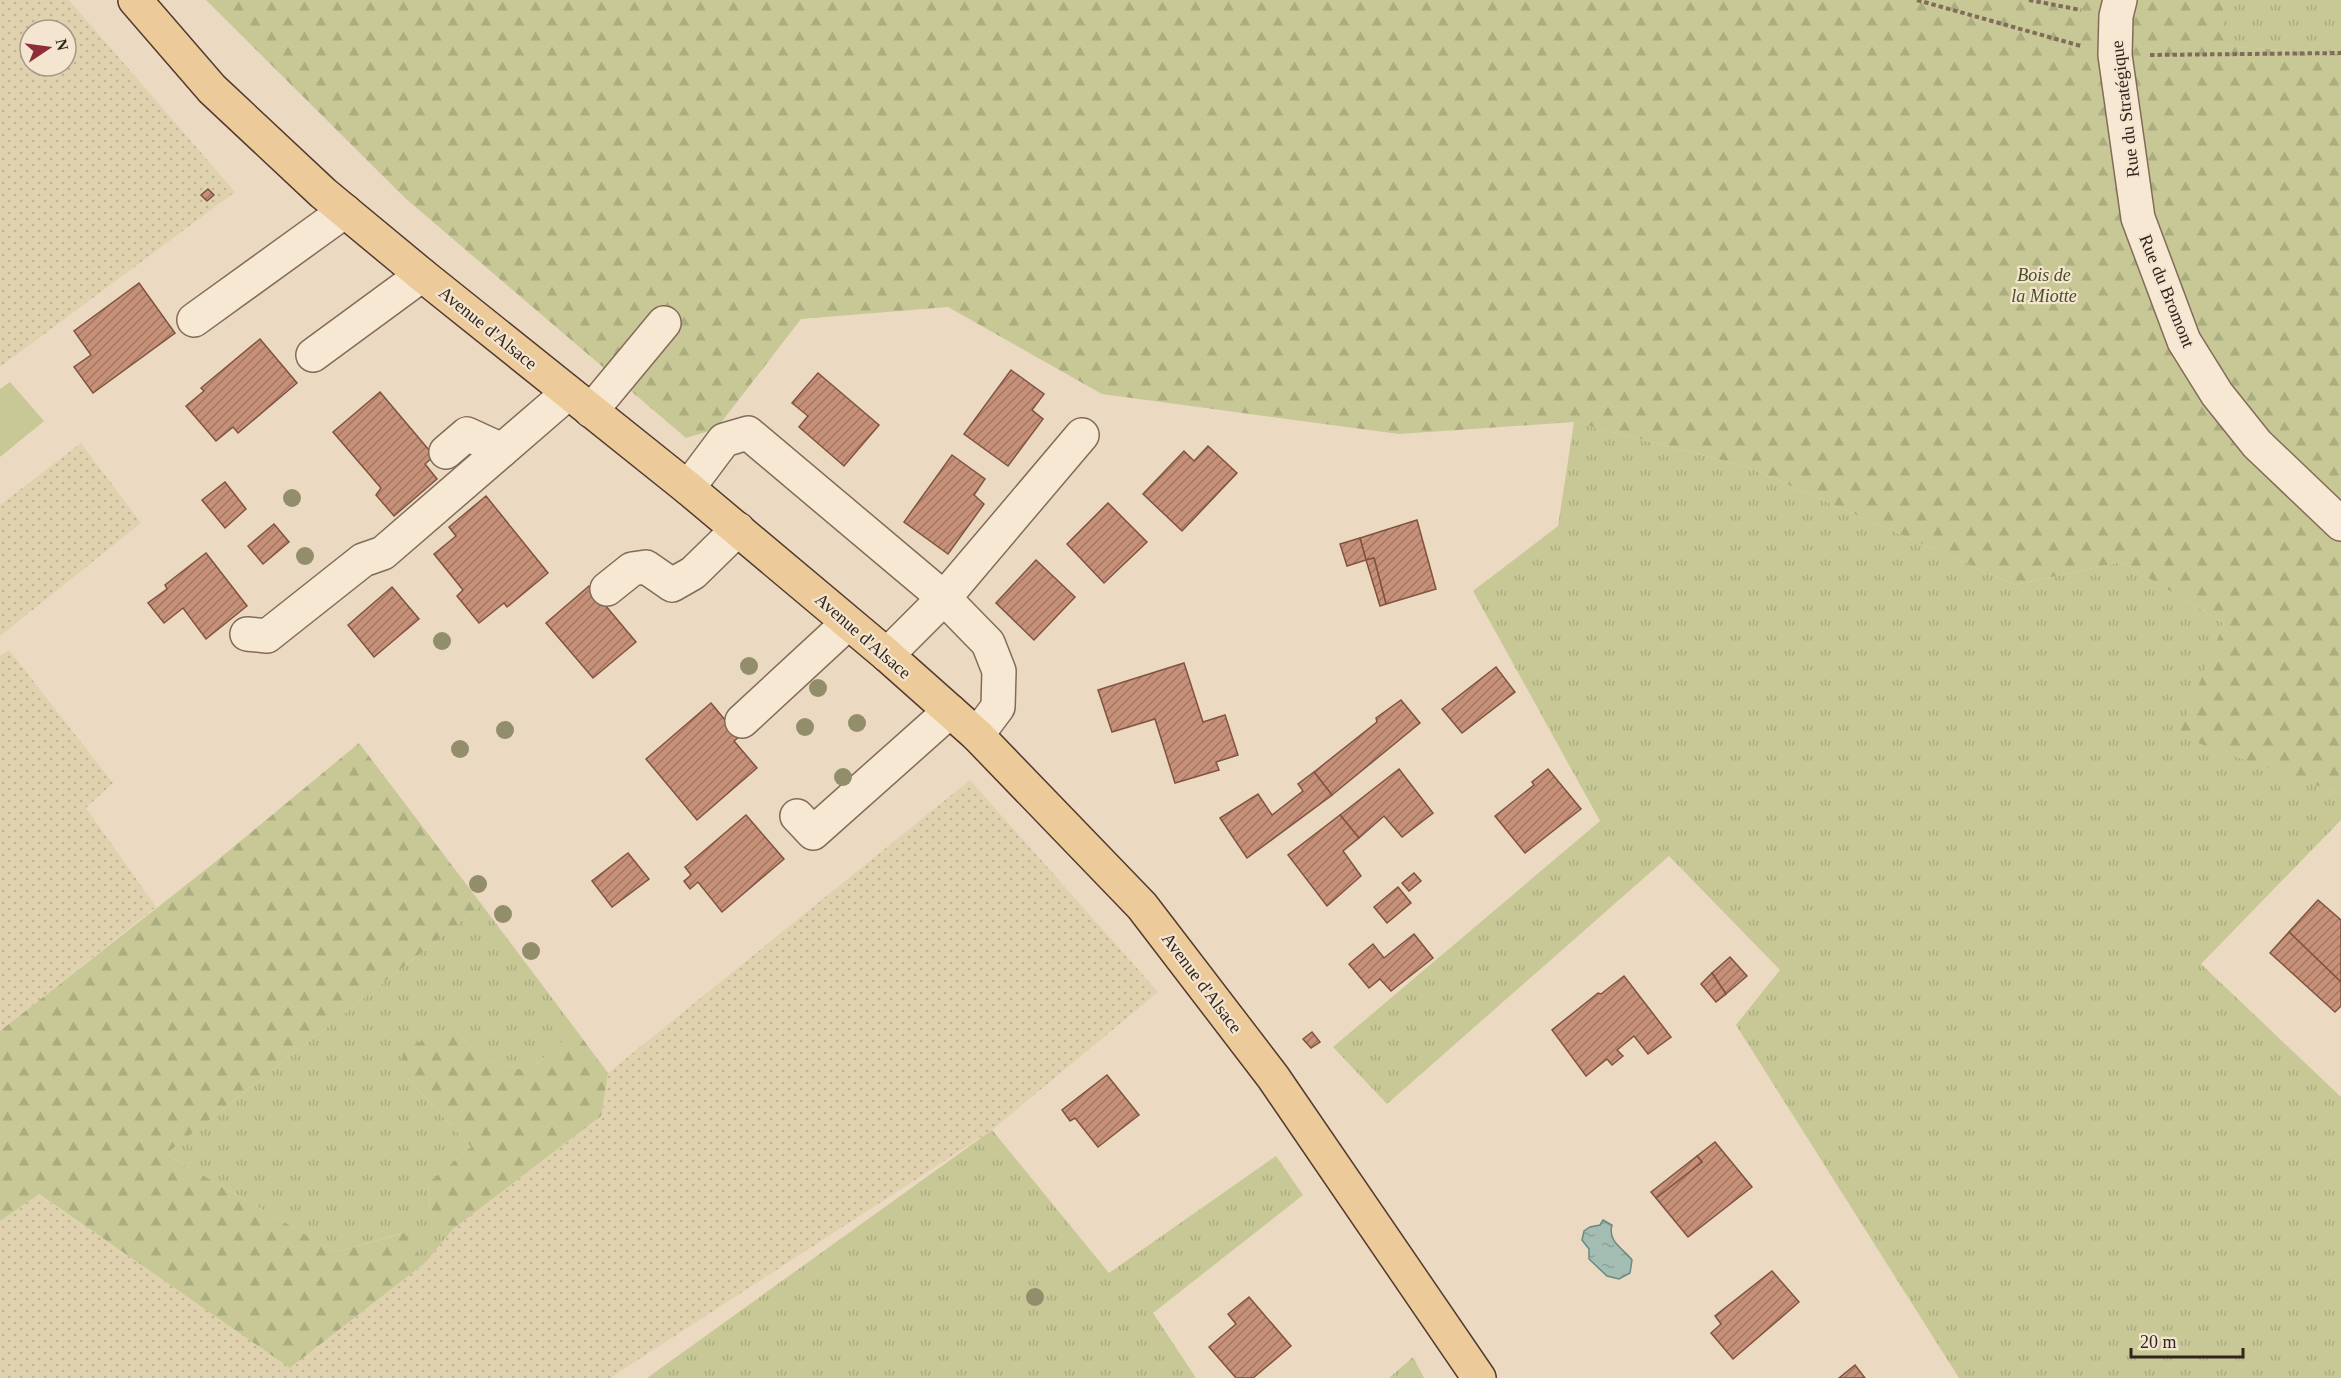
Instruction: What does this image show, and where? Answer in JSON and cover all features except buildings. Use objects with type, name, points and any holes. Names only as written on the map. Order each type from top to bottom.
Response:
[{"type":"main road","name":"Avenue d'Alsace","points":[[135,0],[212,89],[323,193],[738,529],[977,735],[1142,906],[1273,1077],[1479,1378]]},
{"type":"street","name":"Rue du Stratégique","points":[[2118,8],[2128,55],[2138,218]]},
{"type":"street","points":[[194,320],[345,211]]},
{"type":"street","name":"Rue du Bromont","points":[[2138,218],[2184,341],[2217,394],[2257,444],[2341,524]]},
{"type":"street","points":[[313,356],[422,275]]},
{"type":"street","points":[[247,634],[267,636],[363,560],[382,553],[502,450],[580,402],[664,324]]},
{"type":"street","points":[[688,488],[724,440],[748,433],[944,598],[988,643],[999,671],[999,707],[977,735]]},
{"type":"street","points":[[446,452],[466,434],[502,450]]},
{"type":"street","points":[[887,656],[944,598],[1082,435]]},
{"type":"street","points":[[607,589],[632,569],[646,567],[672,585],[693,573],[738,529]]},
{"type":"street","points":[[742,721],[848,623]]},
{"type":"street","points":[[797,816],[813,833],[950,711]]},
{"type":"path","points":[[1917,0],[2128,55],[2341,53]]},
{"type":"path","points":[[2029,0],[2118,8]]},
{"type":"shaded area","points":[[0,0],[69,0],[235,192],[0,367]]},
{"type":"shaded area","points":[[81,443],[141,523],[0,636],[0,505]]},
{"type":"shaded area","points":[[9,650],[113,783],[86,808],[156,907],[0,1031],[0,656]]},
{"type":"shaded area","points":[[970,780],[1158,992],[992,1130],[610,1378],[0,1378],[0,1221],[38,1194],[291,1368],[425,1263],[453,1229],[601,1116],[608,1073]]},
{"type":"green space","name":"Bois de la Miotte","points":[[206,0],[2224,0],[2223,46],[2341,54],[2341,794],[2178,736],[2224,623],[2121,562],[2015,585],[1748,467],[1574,422],[1399,434],[1102,394],[948,307],[801,319],[716,429],[686,438],[405,198]]},
{"type":"green space","points":[[2224,0],[2341,0],[2341,54],[2222,46]]},
{"type":"green space","points":[[10,382],[44,421],[0,457],[0,389]]},
{"type":"green space","points":[[1574,422],[1748,467],[2015,585],[2121,562],[2224,623],[2179,736],[2341,794],[2341,820],[2201,964],[2341,1097],[2341,1378],[1959,1378],[1736,1025],[1780,970],[1669,856],[1387,1104],[1333,1047],[1600,821],[1473,591],[1558,526]]},
{"type":"green space","points":[[359,743],[482,905],[166,1154],[336,1252],[404,1233],[425,1263],[290,1368],[39,1194],[0,1221],[0,1031],[214,863]]},
{"type":"green space","points":[[482,905],[576,1030],[528,1071],[491,1062],[453,1031],[399,1069],[471,1147],[428,1183],[430,1212],[453,1229],[425,1263],[403,1233],[336,1252],[166,1154]]},
{"type":"green space","points":[[576,1030],[608,1073],[601,1116],[453,1229],[430,1212],[428,1183],[471,1147],[399,1069],[405,1047],[453,1031],[491,1062],[528,1071]]},
{"type":"green space","points":[[992,1130],[1109,1273],[1276,1156],[1303,1195],[1153,1313],[1196,1378],[647,1378]]},
{"type":"green space","points":[[1413,1357],[1424,1378],[1389,1378]]},
{"type":"water","points":[[1603,1220],[1612,1225],[1614,1241],[1632,1260],[1630,1273],[1619,1279],[1607,1276],[1589,1259],[1589,1249],[1582,1240],[1584,1231],[1600,1225]]}]
